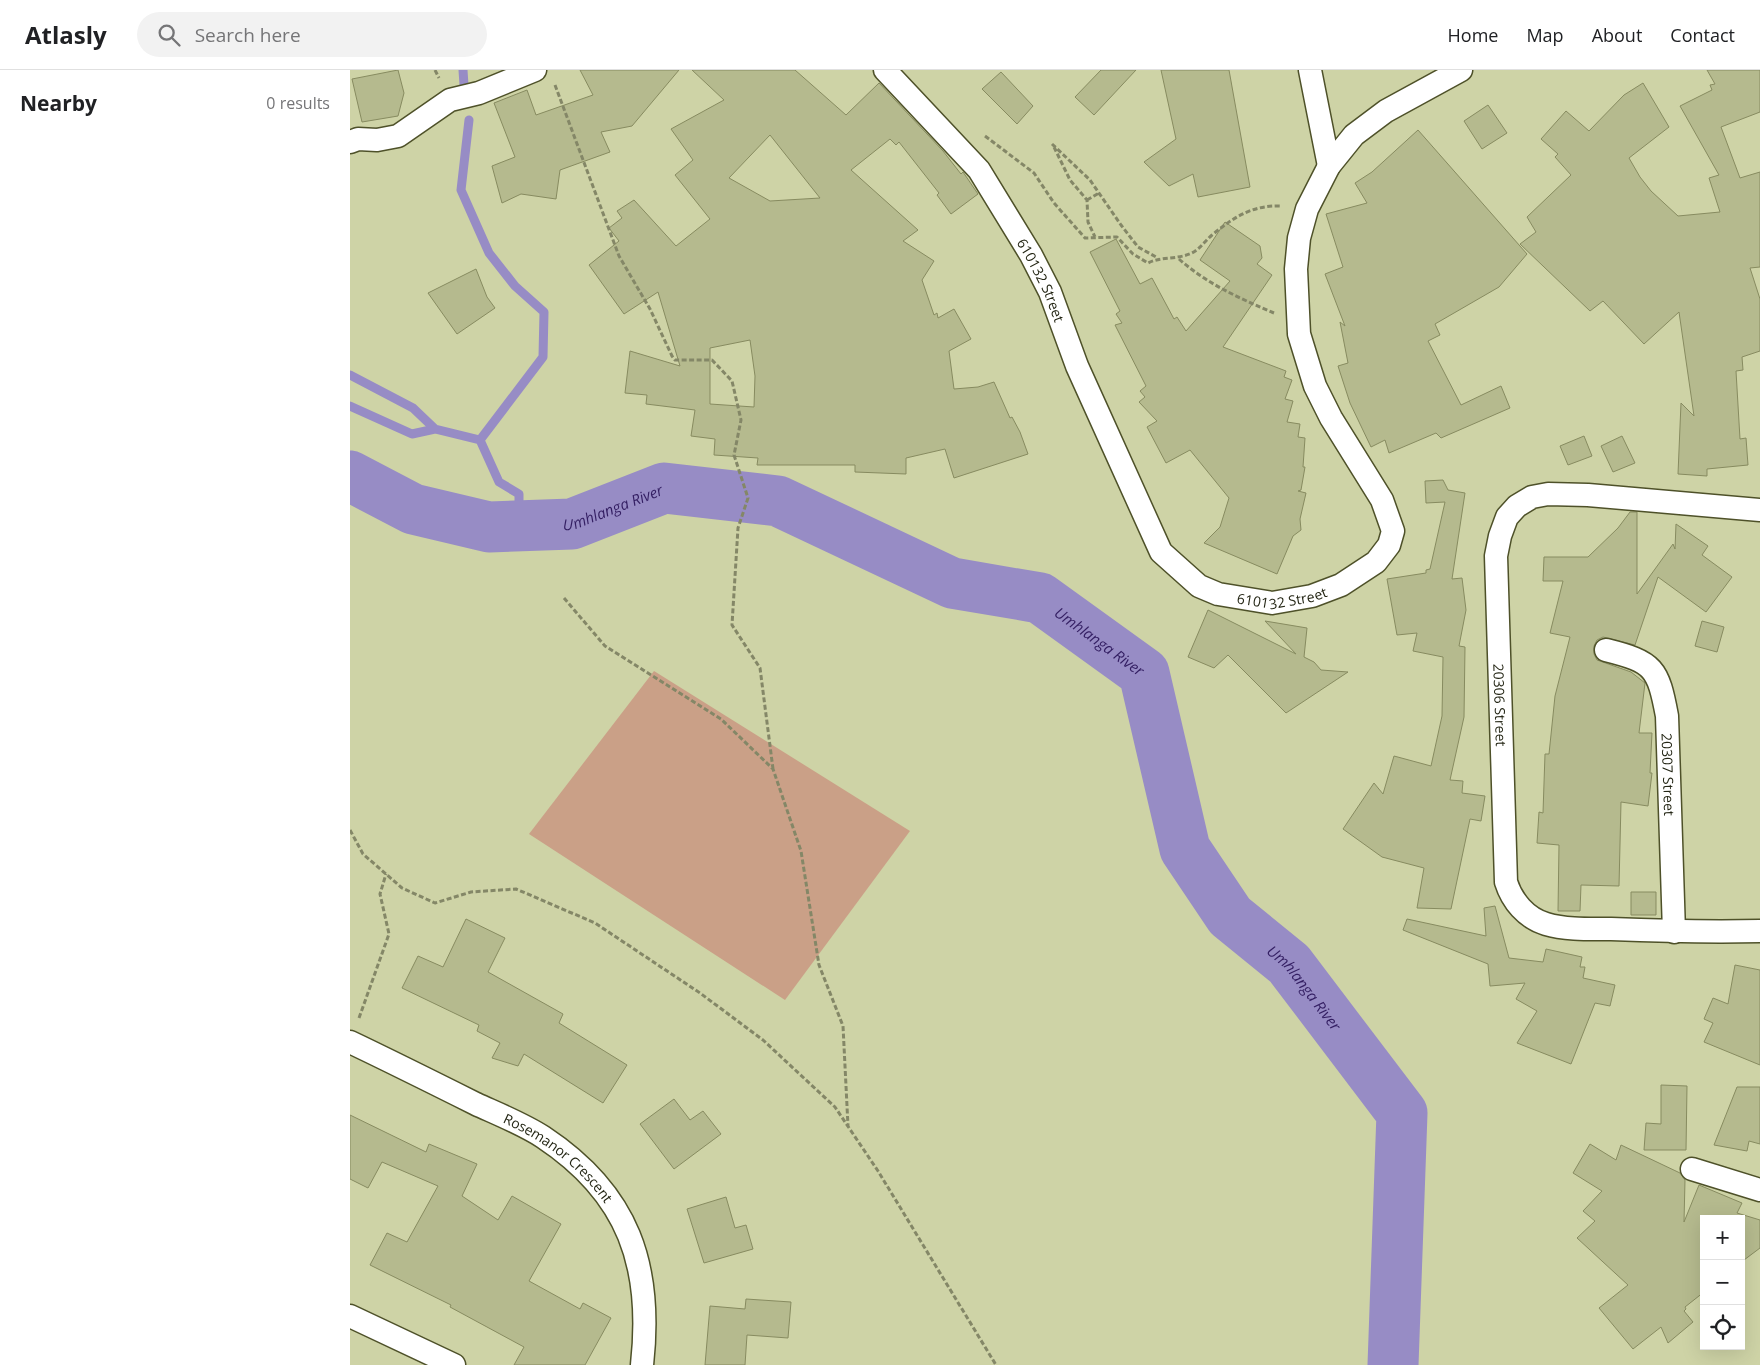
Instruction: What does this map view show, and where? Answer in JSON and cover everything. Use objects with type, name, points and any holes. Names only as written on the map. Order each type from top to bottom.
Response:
[{"type":"street","name":"610132 Street","points":[[885,70],[979,170],[1031,255],[1050,292],[1077,366],[1161,552],[1199,586],[1218,594],[1272,603],[1312,596],[1341,585],[1376,562],[1389,545],[1393,531],[1382,500],[1331,418],[1315,386],[1299,334],[1296,269],[1299,238],[1307,209],[1329,166],[1354,135],[1386,111],[1460,70]]},
{"type":"street","points":[[1310,70],[1329,166]]},
{"type":"street","points":[[350,142],[398,136],[450,100],[480,93],[507,82],[544,75]]},
{"type":"street","name":"20306 Street","points":[[1760,510],[1588,495],[1548,494],[1532,497],[1517,506],[1507,518],[1500,536],[1496,556],[1506,882],[1510,896],[1526,913],[1546,924],[1570,928],[1674,932],[1760,931]]},
{"type":"street","name":"20307 Street","points":[[1606,650],[1634,657],[1653,669],[1662,688],[1668,716],[1674,932]]},
{"type":"street","name":"Rosemanor Crescent","points":[[350,1042],[542,1136],[577,1163],[600,1187],[621,1219],[637,1253],[644,1289],[646,1328],[642,1365]]},
{"type":"street","points":[[1692,1169],[1760,1190]]},
{"type":"street","points":[[350,1316],[454,1365]]},
{"type":"path","points":[[544,75],[619,256],[650,309],[672,356],[676,360],[712,360],[732,381],[742,420],[734,456],[748,498],[738,528],[732,625],[760,668],[774,769],[801,851],[819,964],[843,1026],[848,1127]]},
{"type":"path","points":[[984,135],[1034,173],[1054,203],[1085,238],[1117,237],[1133,254],[1148,263],[1158,258]]},
{"type":"path","points":[[1095,237],[1088,222],[1087,200],[1070,180],[1052,144],[1090,180],[1138,246],[1158,258],[1180,259],[1197,250],[1212,235],[1247,210],[1268,206]]},
{"type":"path","points":[[1087,200],[1099,194]]},
{"type":"path","points":[[1180,259],[1199,276],[1227,292],[1298,324]]},
{"type":"path","points":[[564,598],[604,646],[721,719],[774,769]]},
{"type":"path","points":[[350,830],[363,854],[402,888],[435,902],[471,892],[516,889],[596,923],[700,993],[763,1040],[835,1107],[878,1171],[996,1365]]},
{"type":"path","points":[[350,1042],[389,934],[380,894],[386,874]]},
{"type":"shaded area","points":[[654,671],[910,831],[785,1000],[529,834]]},
{"type":"building","points":[[398,70],[404,93],[398,116],[362,122],[352,79]]},
{"type":"building","points":[[580,70],[679,70],[632,126],[601,132],[610,152],[560,170],[556,199],[521,194],[502,203],[492,166],[515,157],[494,103],[527,90],[536,115],[593,95]]},
{"type":"building","points":[[692,70],[795,70],[846,115],[879,83],[943,151],[961,174],[963,172],[978,194],[951,214],[937,195],[939,193],[899,142],[896,145],[890,139],[851,170],[918,230],[903,241],[934,261],[922,280],[934,315],[937,313],[938,318],[954,309],[971,339],[949,351],[954,389],[978,387],[994,382],[1010,418],[1012,417],[1020,432],[1028,454],[954,478],[945,449],[906,458],[906,474],[855,472],[855,465],[757,465],[758,458],[714,455],[715,439],[691,436],[695,410],[646,404],[647,395],[625,393],[630,351],[680,366],[658,292],[624,314],[589,265],[619,241],[609,228],[622,218],[617,211],[634,200],[676,246],[710,219],[675,175],[693,160],[671,129],[724,100]],"holes":[[[770,135],[820,198],[770,201],[729,178]],[[750,340],[755,376],[754,407],[710,404],[710,348]]]},
{"type":"building","points":[[1101,70],[1136,70],[1094,115],[1075,97]]},
{"type":"building","points":[[1161,70],[1229,70],[1250,187],[1198,197],[1193,174],[1169,186],[1144,162],[1176,139]]},
{"type":"building","points":[[1707,70],[1760,70],[1760,112],[1721,127],[1740,178],[1760,172],[1760,267],[1750,268],[1760,299],[1760,351],[1742,357],[1743,370],[1736,371],[1740,439],[1746,438],[1748,465],[1707,469],[1707,476],[1678,474],[1681,403],[1694,416],[1679,312],[1644,344],[1603,301],[1590,311],[1520,244],[1536,232],[1527,217],[1571,175],[1555,157],[1558,154],[1541,139],[1566,111],[1589,131],[1624,95],[1643,83],[1669,127],[1629,158],[1640,177],[1651,191],[1678,216],[1720,212],[1709,178],[1719,175],[1680,106],[1712,90],[1710,85],[1715,84]]},
{"type":"building","points":[[1001,72],[1033,106],[1017,124],[982,89]]},
{"type":"building","points":[[1488,105],[1507,133],[1482,149],[1464,121]]},
{"type":"building","points":[[1418,130],[1527,254],[1499,287],[1435,324],[1440,335],[1428,341],[1461,405],[1501,386],[1510,408],[1441,438],[1436,433],[1389,453],[1385,440],[1371,447],[1350,403],[1338,366],[1348,363],[1340,322],[1345,326],[1325,274],[1343,267],[1326,214],[1367,203],[1355,183],[1372,172]]},
{"type":"building","points":[[1225,222],[1260,246],[1262,258],[1257,264],[1272,275],[1223,347],[1286,371],[1284,377],[1292,380],[1285,399],[1293,401],[1287,422],[1300,424],[1298,437],[1305,438],[1303,467],[1305,467],[1301,490],[1298,491],[1306,493],[1300,519],[1301,530],[1293,536],[1277,574],[1204,543],[1220,527],[1229,498],[1190,450],[1166,463],[1147,427],[1157,421],[1139,402],[1145,397],[1140,391],[1146,386],[1115,325],[1122,323],[1116,314],[1120,311],[1090,252],[1116,239],[1140,284],[1152,278],[1174,319],[1177,317],[1186,331],[1230,281],[1200,260]]},
{"type":"building","points":[[476,269],[487,297],[495,308],[457,334],[428,293]]},
{"type":"building","points":[[1584,436],[1592,456],[1568,465],[1560,446]]},
{"type":"building","points":[[1622,436],[1635,463],[1613,472],[1601,446]]},
{"type":"building","points":[[1443,480],[1448,490],[1465,493],[1452,579],[1462,578],[1466,610],[1459,646],[1465,647],[1464,717],[1450,780],[1463,781],[1462,793],[1485,796],[1481,821],[1470,819],[1451,909],[1417,908],[1424,868],[1382,857],[1343,829],[1374,783],[1383,794],[1394,756],[1431,766],[1442,716],[1443,657],[1413,651],[1417,633],[1397,635],[1387,579],[1426,573],[1426,570],[1430,569],[1445,502],[1426,503],[1425,481]]},
{"type":"building","points":[[1630,512],[1637,512],[1637,594],[1673,544],[1675,549],[1676,524],[1708,546],[1702,555],[1732,577],[1706,612],[1658,577],[1635,645],[1603,637],[1597,640],[1594,646],[1594,654],[1597,660],[1631,672],[1645,683],[1639,733],[1652,733],[1650,773],[1652,773],[1648,806],[1621,802],[1619,886],[1581,885],[1580,911],[1558,911],[1559,845],[1537,843],[1539,812],[1543,813],[1545,754],[1549,754],[1555,696],[1570,637],[1550,633],[1563,581],[1543,581],[1544,557],[1588,557],[1618,528]]},
{"type":"building","points":[[1208,610],[1296,654],[1265,621],[1307,628],[1304,657],[1314,662],[1321,670],[1348,672],[1286,713],[1228,655],[1214,668],[1188,657]]},
{"type":"building","points":[[1702,621],[1724,627],[1717,652],[1695,646]]},
{"type":"building","points":[[1631,892],[1656,892],[1656,915],[1631,915]]},
{"type":"building","points":[[1495,906],[1509,958],[1543,962],[1546,949],[1582,957],[1580,967],[1585,967],[1583,978],[1615,985],[1610,1006],[1595,1003],[1571,1064],[1517,1043],[1537,1011],[1516,999],[1525,983],[1490,986],[1488,964],[1403,930],[1407,919],[1486,936],[1484,908]]},
{"type":"building","points":[[466,919],[505,938],[488,972],[563,1014],[559,1023],[627,1065],[603,1103],[524,1054],[518,1066],[492,1058],[500,1043],[477,1031],[479,1025],[402,988],[418,956],[443,967]]},
{"type":"building","points":[[1735,965],[1760,970],[1760,1065],[1704,1042],[1713,1023],[1704,1019],[1713,998],[1728,1004]]},
{"type":"building","points":[[1661,1085],[1687,1086],[1686,1150],[1644,1150],[1646,1123],[1661,1124]]},
{"type":"building","points":[[1737,1087],[1760,1087],[1760,1144],[1749,1141],[1747,1151],[1714,1145]]},
{"type":"building","points":[[674,1099],[690,1120],[703,1111],[721,1134],[674,1169],[640,1124]]},
{"type":"building","points":[[350,1115],[426,1152],[429,1144],[477,1164],[462,1196],[498,1220],[512,1196],[561,1224],[529,1281],[580,1309],[583,1303],[611,1318],[585,1365],[514,1365],[524,1347],[450,1307],[451,1305],[370,1265],[387,1233],[407,1242],[438,1186],[382,1162],[368,1188],[350,1179]]},
{"type":"building","points":[[1590,1144],[1616,1160],[1621,1145],[1680,1173],[1685,1180],[1684,1222],[1699,1185],[1742,1203],[1737,1213],[1744,1215],[1700,1215],[1700,1295],[1685,1307],[1684,1311],[1693,1322],[1668,1343],[1661,1327],[1633,1349],[1599,1308],[1628,1285],[1577,1238],[1595,1221],[1583,1211],[1602,1191],[1573,1173]]},
{"type":"building","points":[[726,1197],[735,1228],[746,1225],[753,1249],[704,1263],[687,1209]]},
{"type":"building","points":[[1745,1215],[1760,1220],[1760,1248],[1745,1259]]},
{"type":"building","points":[[746,1299],[791,1302],[788,1338],[747,1335],[745,1365],[705,1365],[710,1306],[745,1309]]},
{"type":"waterway","points":[[463,70],[464,85]]},
{"type":"waterway","points":[[469,120],[461,190],[489,253],[515,286],[544,312],[543,357],[480,440],[499,482],[519,494],[519,516],[534,525]]},
{"type":"waterway","points":[[350,375],[413,408],[435,429],[480,440]]},
{"type":"waterway","points":[[350,406],[412,434],[435,429]]},
{"type":"waterway","name":"Umhlanga River","points":[[350,476],[413,509],[489,527],[572,524],[664,488],[778,501],[952,583],[1040,598],[1144,673],[1185,849],[1230,916],[1289,964],[1402,1113],[1393,1365]]}]
